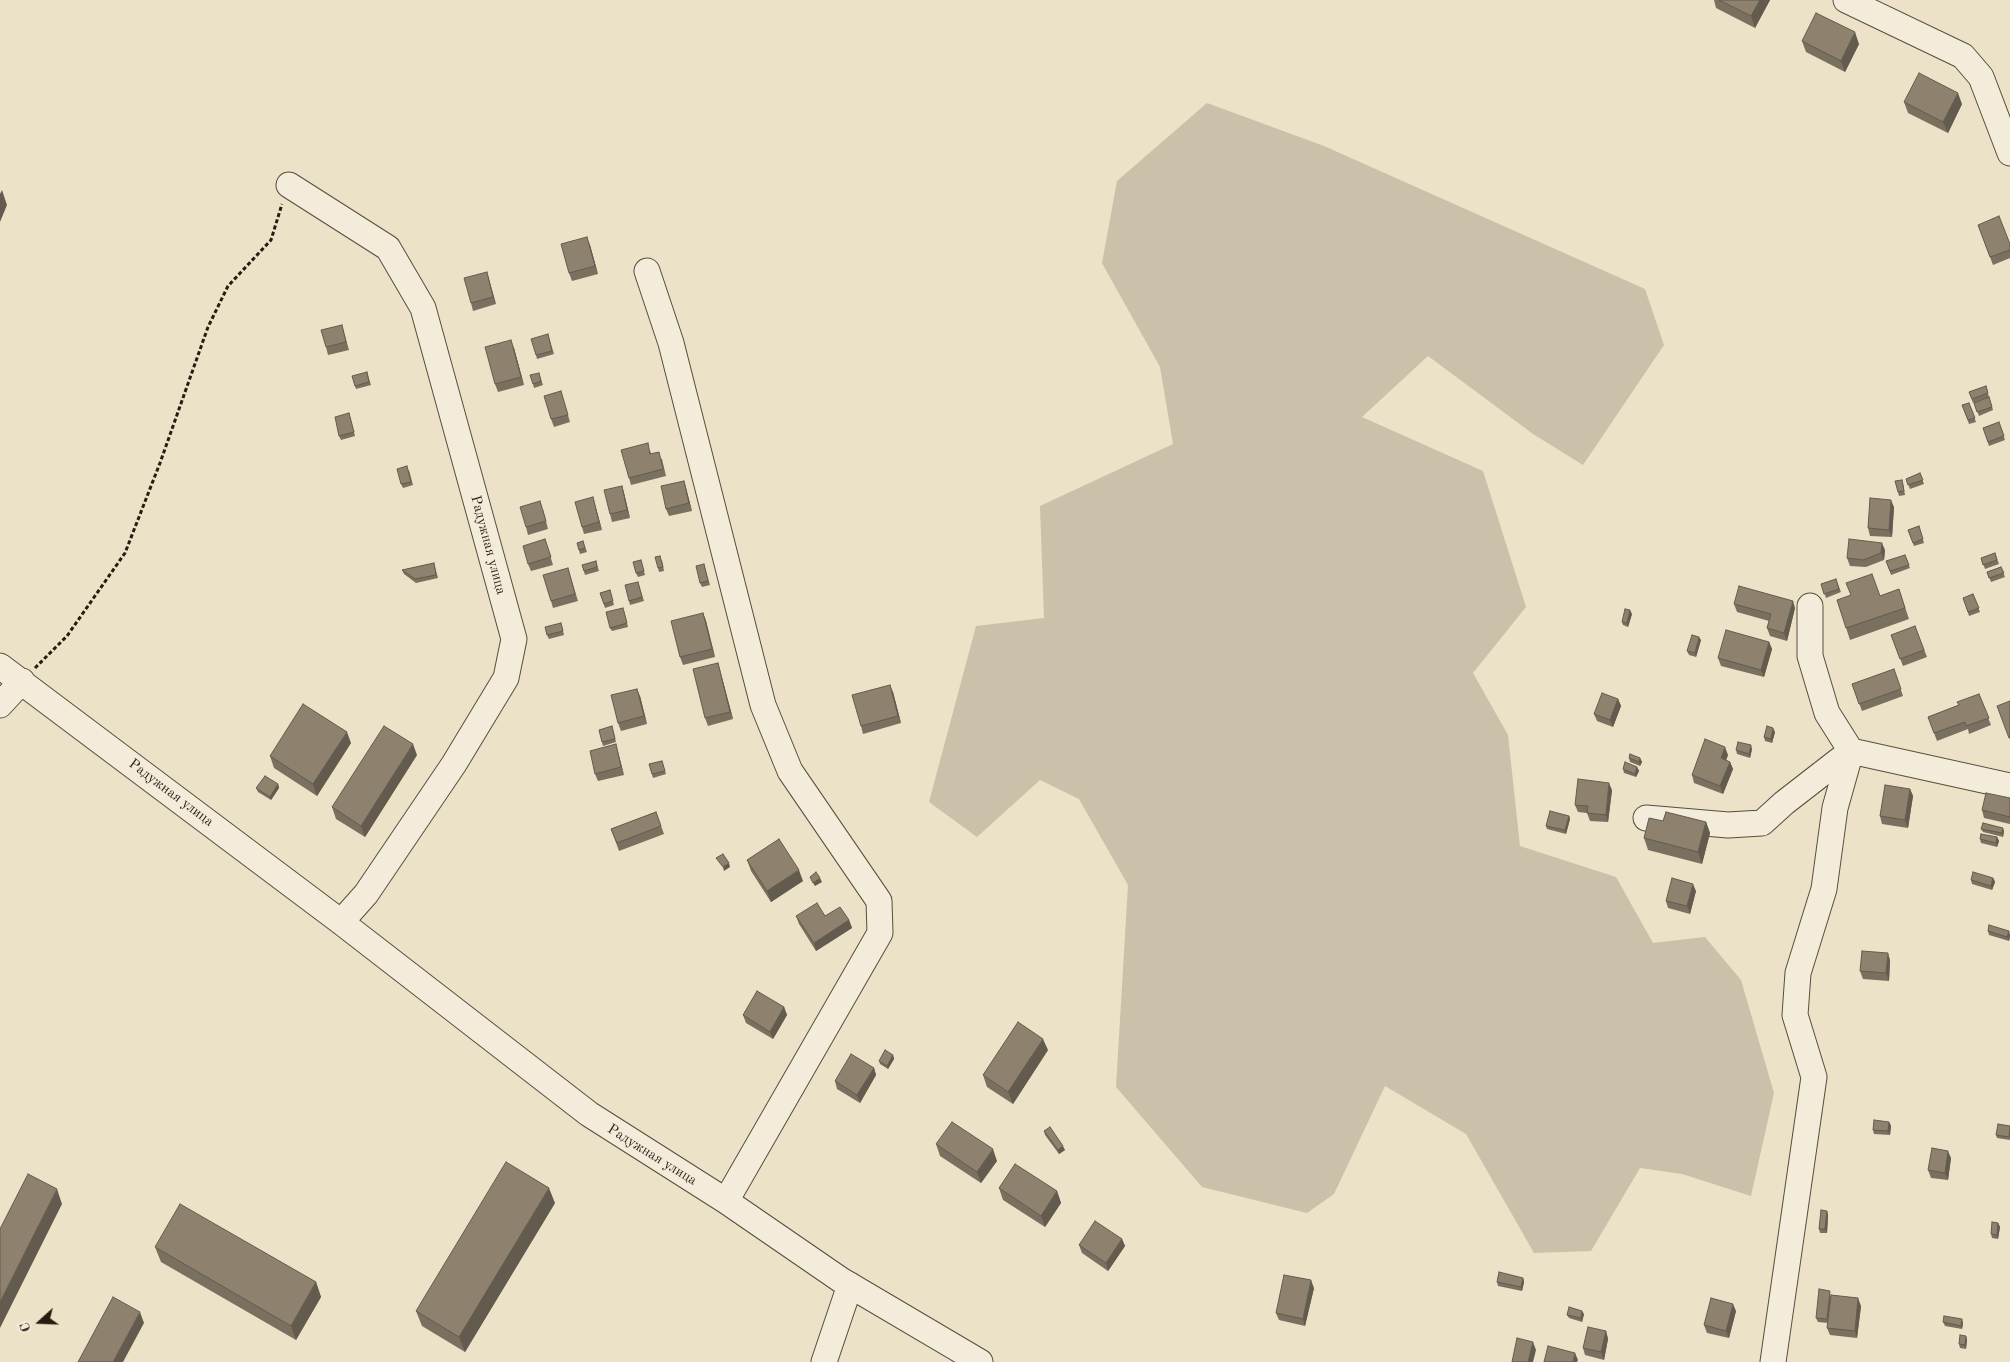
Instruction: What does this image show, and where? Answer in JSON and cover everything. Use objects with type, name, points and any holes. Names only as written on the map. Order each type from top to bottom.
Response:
[{"type":"street","points":[[1846,0],[1962,56],[1981,77],[2010,153]]},
{"type":"street","name":"Радужная улица","points":[[288,185],[388,248],[423,308],[514,639],[506,678],[454,764],[366,894],[341,922]]},
{"type":"street","points":[[647,271],[672,343],[763,706],[790,771],[879,901],[880,934],[726,1201]]},
{"type":"street","points":[[1810,606],[1810,656],[1827,713],[1851,751],[2010,786]]},
{"type":"street","name":"Радужная улица","points":[[0,666],[341,922],[589,1114],[726,1201],[850,1285],[980,1362]]},
{"type":"street","points":[[0,705],[22,681]]},
{"type":"street","points":[[1646,818],[1728,825],[1762,823],[1784,803],[1851,751]]},
{"type":"street","points":[[1773,1362],[1814,1077],[1795,1015],[1798,973],[1824,889],[1835,808],[1851,751]]},
{"type":"street","points":[[824,1362],[850,1285]]},
{"type":"path","points":[[22,681],[67,636],[125,553],[160,463],[208,327],[228,286],[271,240],[288,185]]},
{"type":"shaded area","points":[[1207,103],[1324,146],[1645,289],[1664,345],[1583,465],[1533,434],[1428,356],[1362,417],[1483,471],[1526,607],[1473,673],[1508,735],[1520,846],[1616,877],[1653,943],[1705,937],[1741,980],[1774,1093],[1751,1196],[1682,1174],[1640,1168],[1591,1251],[1534,1253],[1466,1134],[1385,1086],[1334,1194],[1307,1213],[1202,1187],[1116,1087],[1128,885],[1079,799],[1040,780],[977,837],[929,802],[976,626],[1044,618],[1040,506],[1173,444],[1160,367],[1102,263],[1117,181]]},
{"type":"building","points":[[1719,0],[1760,0],[1751,16]]},
{"type":"building","points":[[1816,13],[1855,32],[1841,61],[1802,41]]},
{"type":"building","points":[[1919,73],[1958,93],[1943,122],[1904,102]]},
{"type":"building","points":[[1999,216],[2010,244],[2010,250],[1990,257],[1978,225]]},
{"type":"building","points":[[587,237],[595,266],[569,273],[561,244]]},
{"type":"building","points":[[487,272],[493,297],[471,303],[464,278]]},
{"type":"building","points":[[342,325],[346,342],[326,347],[321,330]]},
{"type":"building","points":[[548,334],[552,351],[536,355],[531,339]]},
{"type":"building","points":[[511,340],[521,377],[495,384],[485,347]]},
{"type":"building","points":[[367,372],[369,382],[355,386],[352,376]]},
{"type":"building","points":[[539,373],[541,381],[533,384],[530,375]]},
{"type":"building","points":[[1986,386],[1988,393],[1972,399],[1969,392]]},
{"type":"building","points":[[561,391],[568,415],[551,419],[544,396]]},
{"type":"building","points":[[1989,397],[1992,407],[1977,412],[1974,403]]},
{"type":"building","points":[[1969,403],[1975,418],[1968,420],[1962,405]]},
{"type":"building","points":[[349,413],[354,432],[339,436],[335,417]]},
{"type":"building","points":[[1999,422],[2004,436],[1988,442],[1983,428]]},
{"type":"building","points":[[648,443],[650,454],[659,452],[663,469],[629,478],[621,450]]},
{"type":"building","points":[[407,466],[411,482],[401,484],[397,469]]},
{"type":"building","points":[[1920,473],[1923,480],[1908,485],[1906,479]]},
{"type":"building","points":[[1902,480],[1904,491],[1898,492],[1895,481]]},
{"type":"building","points":[[684,481],[689,503],[666,509],[661,486]]},
{"type":"building","points":[[622,486],[627,510],[610,514],[604,490]]},
{"type":"building","points":[[593,497],[599,522],[582,527],[575,502]]},
{"type":"building","points":[[1870,498],[1891,500],[1889,530],[1868,528]]},
{"type":"building","points":[[540,501],[546,521],[526,527],[520,507]]},
{"type":"building","points":[[1919,526],[1923,539],[1913,543],[1908,530]]},
{"type":"building","points":[[545,539],[551,557],[528,564],[523,546]]},
{"type":"building","points":[[1849,539],[1882,543],[1881,553],[1863,560],[1847,558]]},
{"type":"building","points":[[583,541],[585,548],[579,550],[577,543]]},
{"type":"building","points":[[1995,553],[1997,560],[1983,565],[1981,558]]},
{"type":"building","points":[[1905,555],[1909,565],[1890,571],[1886,561]]},
{"type":"building","points":[[660,556],[663,567],[658,568],[655,557]]},
{"type":"building","points":[[641,560],[644,571],[636,573],[633,562]]},
{"type":"building","points":[[596,561],[597,567],[584,571],[582,565]]},
{"type":"building","points":[[434,563],[436,575],[415,579],[402,570]]},
{"type":"building","points":[[704,564],[708,581],[700,583],[696,566]]},
{"type":"building","points":[[2001,567],[2004,573],[1989,578],[1987,572]]},
{"type":"building","points":[[568,568],[575,594],[551,601],[543,575]]},
{"type":"building","points":[[1872,574],[1880,596],[1899,589],[1905,608],[1846,628],[1837,600],[1851,595],[1846,583]]},
{"type":"building","points":[[1836,579],[1839,589],[1824,594],[1821,584]]},
{"type":"building","points":[[638,582],[642,597],[629,601],[625,585]]},
{"type":"building","points":[[1739,586],[1793,601],[1784,633],[1767,628],[1771,614],[1734,604]]},
{"type":"building","points":[[610,590],[613,601],[604,604],[600,593]]},
{"type":"building","points":[[1973,594],[1979,608],[1968,612],[1963,598]]},
{"type":"building","points":[[623,608],[627,623],[610,628],[606,612]]},
{"type":"building","points":[[1625,609],[1630,610],[1627,623],[1622,622]]},
{"type":"building","points":[[703,613],[712,649],[680,657],[671,621]]},
{"type":"building","points":[[561,623],[563,631],[547,635],[545,627]]},
{"type":"building","points":[[1915,626],[1924,650],[1900,659],[1891,635]]},
{"type":"building","points":[[1726,630],[1769,642],[1761,670],[1718,658]]},
{"type":"building","points":[[1692,635],[1699,637],[1695,653],[1687,651]]},
{"type":"building","points":[[718,663],[730,712],[705,718],[693,669]]},
{"type":"building","points":[[1894,669],[1901,689],[1859,704],[1852,684]]},
{"type":"building","points":[[890,685],[898,716],[861,726],[852,695]]},
{"type":"building","points":[[637,689],[644,716],[618,723],[611,695]]},
{"type":"building","points":[[1602,693],[1618,699],[1610,720],[1594,714]]},
{"type":"building","points":[[1979,694],[1989,718],[1966,726],[1965,722],[1934,733],[1928,717],[1959,705],[1957,702]]},
{"type":"building","points":[[2010,701],[2010,738],[2009,738],[1997,706]]},
{"type":"building","points":[[303,704],[347,732],[313,784],[270,756]]},
{"type":"building","points":[[384,726],[413,744],[361,826],[332,807]]},
{"type":"building","points":[[612,726],[615,739],[602,742],[599,730]]},
{"type":"building","points":[[1767,726],[1773,728],[1771,739],[1764,737]]},
{"type":"building","points":[[1705,739],[1725,747],[1721,758],[1730,762],[1720,786],[1692,775]]},
{"type":"building","points":[[1738,742],[1751,745],[1749,754],[1736,750]]},
{"type":"building","points":[[616,744],[621,767],[595,774],[590,751]]},
{"type":"building","points":[[1630,754],[1640,758],[1639,762],[1629,758]]},
{"type":"building","points":[[662,761],[665,771],[652,774],[649,764]]},
{"type":"building","points":[[1625,762],[1637,767],[1635,774],[1623,769]]},
{"type":"building","points":[[265,776],[278,784],[270,797],[256,788]]},
{"type":"building","points":[[1578,779],[1609,783],[1606,815],[1587,813],[1588,806],[1575,805]]},
{"type":"building","points":[[1885,785],[1910,789],[1905,820],[1880,816]]},
{"type":"building","points":[[1986,793],[2010,798],[2010,817],[1982,810]]},
{"type":"building","points":[[1550,811],[1569,816],[1565,830],[1546,826]]},
{"type":"building","points":[[656,812],[661,826],[617,843],[611,829]]},
{"type":"building","points":[[1666,812],[1706,822],[1698,852],[1644,838],[1649,818],[1663,821]]},
{"type":"building","points":[[1983,823],[2003,828],[2002,833],[1981,829]]},
{"type":"building","points":[[1981,834],[1997,837],[1996,843],[1980,839]]},
{"type":"building","points":[[779,839],[799,870],[767,891],[747,860]]},
{"type":"building","points":[[723,854],[729,863],[723,867],[716,858]]},
{"type":"building","points":[[816,872],[820,878],[813,883],[810,877]]},
{"type":"building","points":[[1973,872],[1993,878],[1991,886],[1971,880]]},
{"type":"building","points":[[1672,878],[1693,884],[1687,906],[1666,901]]},
{"type":"building","points":[[817,903],[825,916],[840,907],[849,920],[814,943],[796,916]]},
{"type":"building","points":[[1989,925],[2009,931],[2007,937],[1988,931]]},
{"type":"building","points":[[1862,951],[1888,953],[1886,973],[1860,971]]},
{"type":"building","points":[[757,991],[784,1007],[770,1032],[743,1015]]},
{"type":"building","points":[[1018,1022],[1043,1039],[1008,1092],[983,1075]]},
{"type":"building","points":[[885,1050],[893,1055],[887,1066],[879,1061]]},
{"type":"building","points":[[851,1054],[874,1068],[857,1095],[835,1081]]},
{"type":"building","points":[[1874,1120],[1889,1122],[1888,1131],[1873,1130]]},
{"type":"building","points":[[952,1122],[993,1149],[977,1172],[936,1144]]},
{"type":"building","points":[[1998,1124],[2010,1126],[2009,1137],[1996,1135]]},
{"type":"building","points":[[1050,1127],[1063,1146],[1058,1150],[1044,1131]]},
{"type":"building","points":[[1932,1148],[1948,1151],[1945,1173],[1928,1170]]},
{"type":"building","points":[[506,1162],[549,1188],[459,1337],[416,1311]]},
{"type":"building","points":[[1015,1164],[1057,1191],[1041,1216],[999,1188]]},
{"type":"building","points":[[28,1174],[57,1189],[0,1302],[0,1229]]},
{"type":"building","points":[[180,1204],[316,1282],[291,1326],[155,1247]]},
{"type":"building","points":[[1821,1210],[1827,1211],[1825,1229],[1819,1229]]},
{"type":"building","points":[[1095,1221],[1122,1239],[1106,1263],[1079,1245]]},
{"type":"building","points":[[1992,1222],[1998,1223],[1997,1235],[1991,1234]]},
{"type":"building","points":[[1499,1272],[1523,1278],[1521,1287],[1497,1282]]},
{"type":"building","points":[[1284,1275],[1311,1280],[1303,1319],[1276,1313]]},
{"type":"building","points":[[1819,1289],[1830,1291],[1827,1319],[1816,1318]]},
{"type":"building","points":[[1831,1295],[1858,1298],[1855,1331],[1827,1328]]},
{"type":"building","points":[[113,1297],[140,1312],[113,1362],[78,1362]]},
{"type":"building","points":[[1711,1298],[1733,1304],[1726,1331],[1704,1325]]},
{"type":"building","points":[[1569,1307],[1582,1311],[1581,1318],[1567,1315]]},
{"type":"building","points":[[1944,1316],[1962,1319],[1961,1326],[1943,1322]]},
{"type":"building","points":[[1588,1327],[1606,1331],[1601,1352],[1583,1348]]},
{"type":"building","points":[[1960,1335],[1966,1336],[1965,1345],[1959,1344]]},
{"type":"building","points":[[1517,1338],[1533,1342],[1528,1362],[1512,1362]]},
{"type":"building","points":[[1548,1346],[1575,1353],[1573,1362],[1544,1362]]}]
